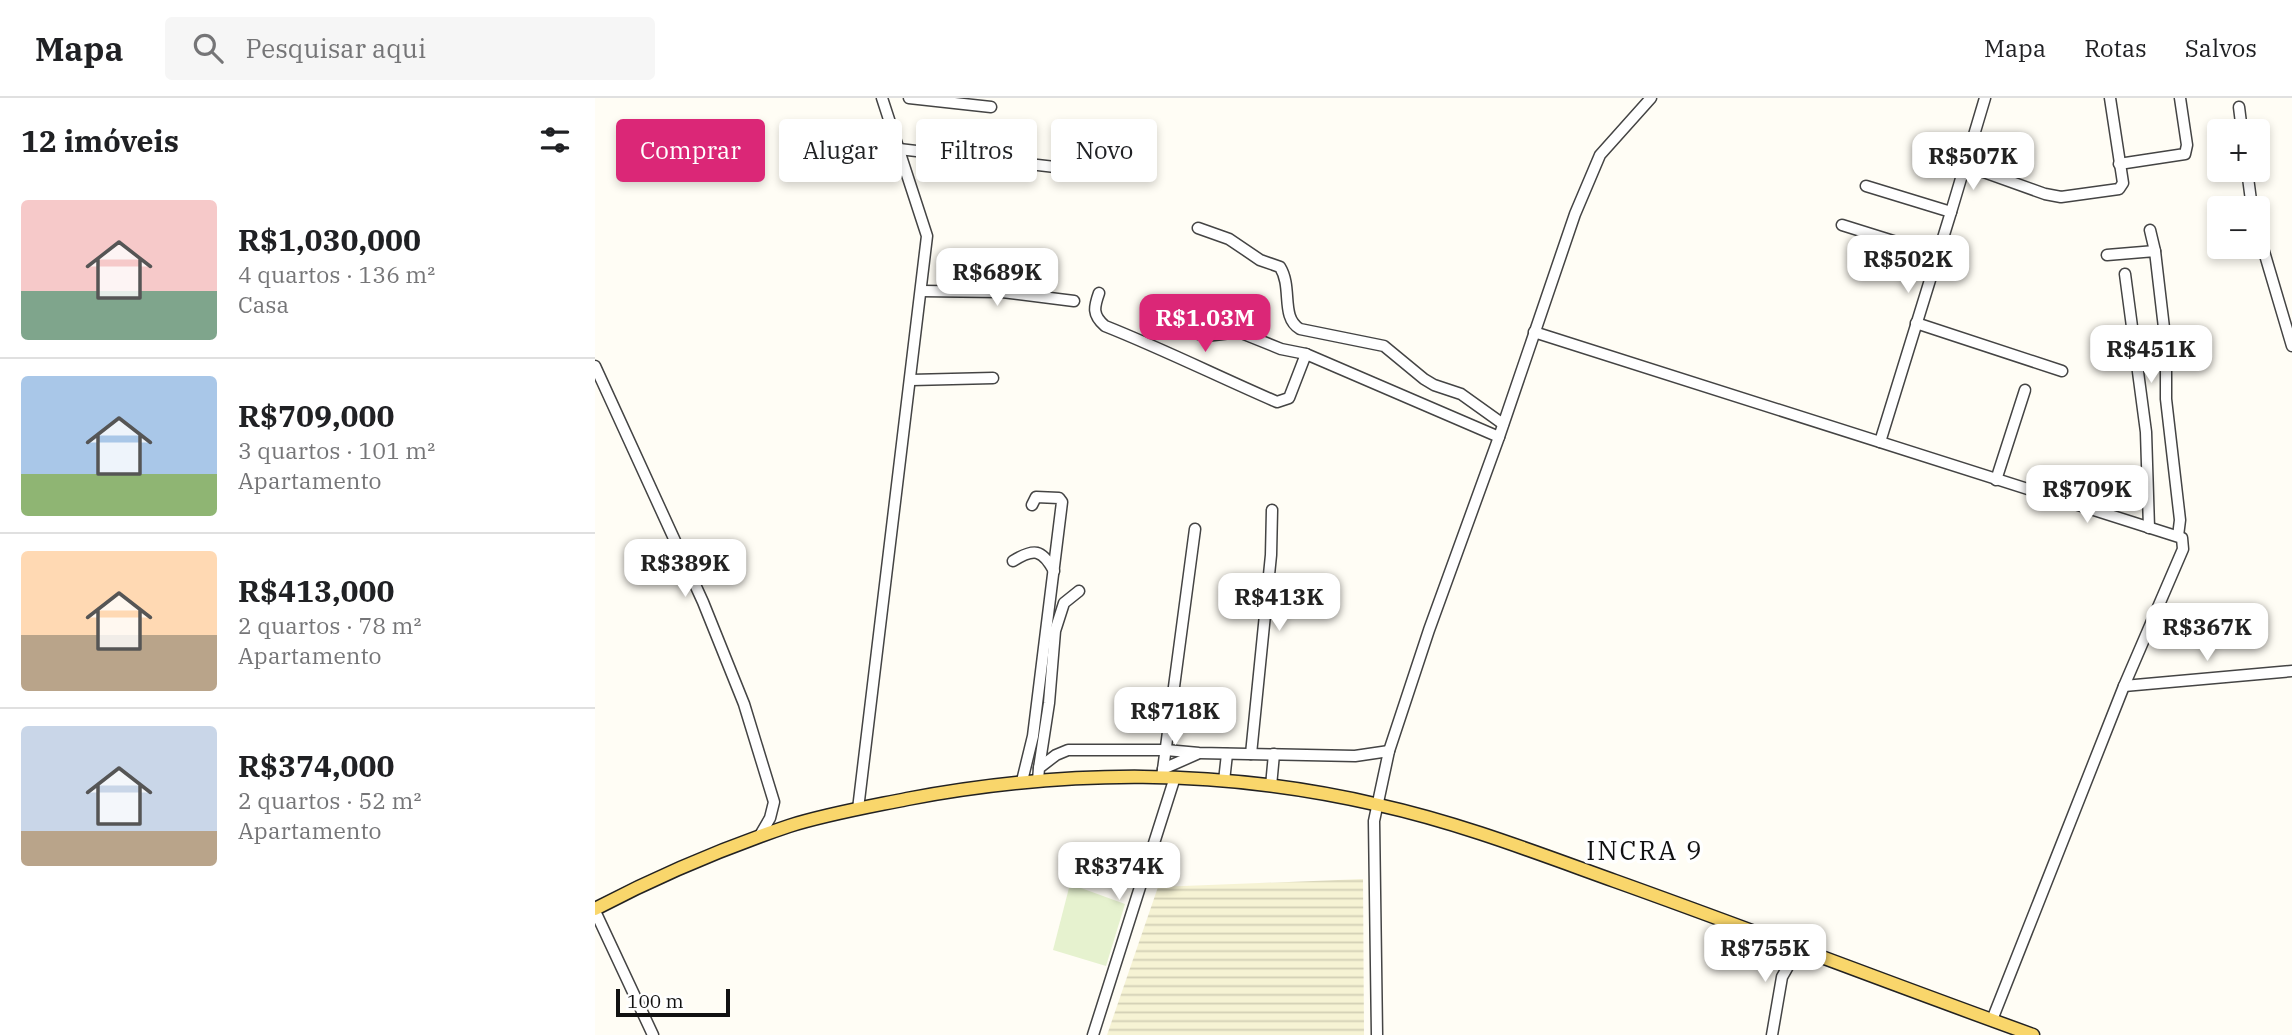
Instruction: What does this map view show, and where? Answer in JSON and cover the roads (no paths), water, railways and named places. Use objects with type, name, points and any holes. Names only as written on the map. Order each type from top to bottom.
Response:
[{"type":"main road","points":[[595,910],[638,887],[759,837],[858,808],[972,787],[1022,781],[1038,774],[1167,775],[1272,786],[1377,804],[1470,829],[1799,947],[2033,1035]]},
{"type":"street","points":[[882,98],[889,119]]},
{"type":"street","points":[[909,98],[991,107]]},
{"type":"street","points":[[1377,1035],[1374,821],[1389,751],[1594,166],[1600,155],[1651,98]]},
{"type":"street","points":[[1880,442],[1985,98]]},
{"type":"street","points":[[1964,165],[2061,197],[2119,189],[2123,183],[2110,98]]},
{"type":"street","points":[[2119,164],[2185,154],[2187,145],[2180,98]]},
{"type":"street","points":[[2239,107],[2240,119]]},
{"type":"street","points":[[902,149],[1051,167]]},
{"type":"street","points":[[858,808],[927,236],[902,161]]},
{"type":"street","points":[[1866,186],[1951,212]]},
{"type":"street","points":[[1842,225],[1938,255]]},
{"type":"street","points":[[1198,228],[1229,239],[1260,260],[1280,267],[1286,277],[1289,313],[1293,325],[1300,329],[1384,346],[1424,379],[1461,394],[1503,424]]},
{"type":"street","points":[[2150,230],[2167,345],[2166,399],[2180,520],[2178,536]]},
{"type":"street","points":[[2107,255],[2155,251]]},
{"type":"street","points":[[2266,259],[2292,346]]},
{"type":"street","points":[[2125,274],[2146,432],[2149,528]]},
{"type":"street","points":[[921,291],[1002,292],[1074,301]]},
{"type":"street","points":[[1099,293],[1094,309],[1098,320],[1105,326],[1277,402],[1289,398],[1306,354]]},
{"type":"street","points":[[1916,323],[2062,370]]},
{"type":"street","points":[[1195,332],[1206,336],[1239,332],[1281,349],[1306,354],[1499,437]]},
{"type":"street","points":[[1534,332],[2182,538],[2183,549],[2124,686],[1992,1020]]},
{"type":"street","points":[[595,366],[703,602],[744,704],[774,802],[770,818],[759,837]]},
{"type":"street","points":[[911,380],[993,378]]},
{"type":"street","points":[[1996,480],[2025,390]]},
{"type":"street","points":[[1022,781],[1033,736],[1062,502],[1059,498],[1035,497],[1032,505]]},
{"type":"street","points":[[1251,754],[1271,555],[1272,510]]},
{"type":"street","points":[[1093,1035],[1167,775],[1166,750],[1195,528]]},
{"type":"street","points":[[1013,561],[1025,554],[1036,552],[1046,557],[1054,571]]},
{"type":"street","points":[[1038,774],[1049,703],[1055,631],[1064,603],[1079,591]]},
{"type":"street","points":[[2124,686],[2292,671]]},
{"type":"street","points":[[1038,774],[1056,755],[1068,750],[1355,756],[1389,751]]},
{"type":"street","points":[[1167,775],[1199,753]]},
{"type":"street","points":[[1224,780],[1227,754]]},
{"type":"street","points":[[1272,786],[1274,754]]},
{"type":"street","points":[[595,910],[653,1035]]},
{"type":"street","points":[[1772,1035],[1782,977],[1799,947]]},
{"type":"district","name":"INCRA 9","points":[[1645,851]]}]
